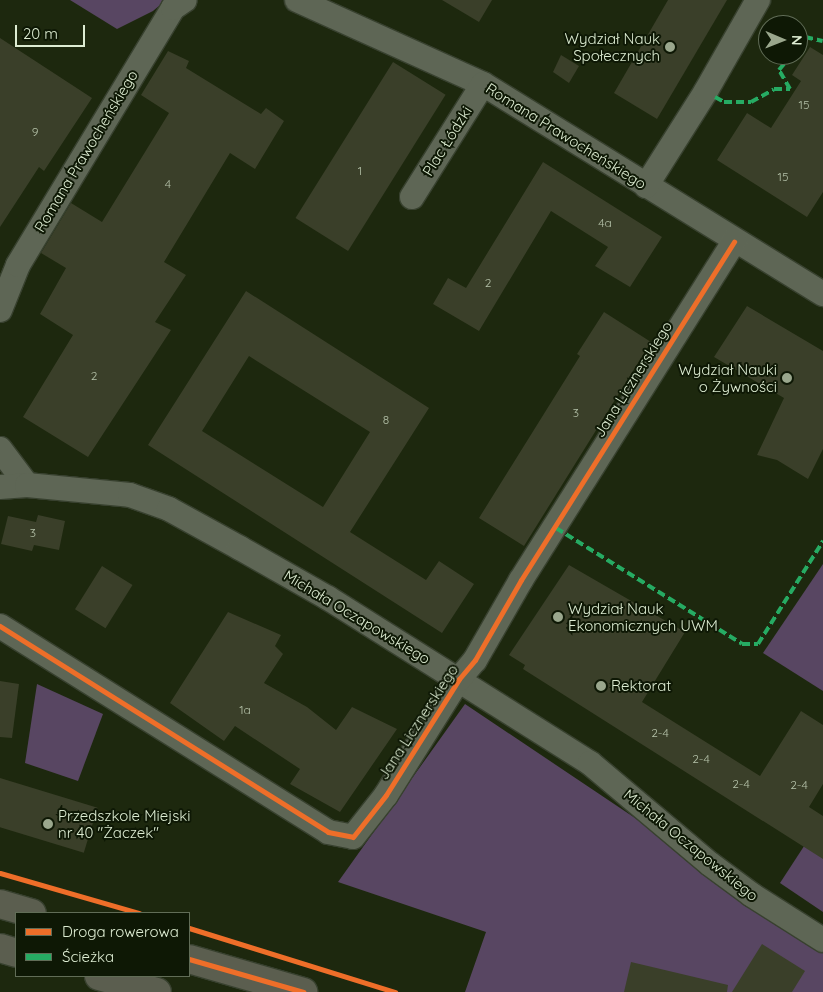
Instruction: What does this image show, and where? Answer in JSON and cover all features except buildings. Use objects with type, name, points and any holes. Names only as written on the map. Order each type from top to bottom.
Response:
[{"type":"main road","points":[[0,904],[28,912]]},
{"type":"main road","points":[[0,948],[15,952]]},
{"type":"main road","points":[[190,959],[304,992]]},
{"type":"main road","points":[[103,977],[157,992]]},
{"type":"street","name":"Romana Prawocheńskiego","points":[[297,0],[483,84],[734,242],[823,294]]},
{"type":"street","points":[[646,186],[758,0]]},
{"type":"street","name":"Romana Prawocheńskiego","points":[[0,310],[18,265],[176,3]]},
{"type":"street","name":"Plac Łódzki","points":[[412,197],[483,84]]},
{"type":"street","name":"Jana Licznerskiego","points":[[0,626],[328,832],[353,837],[386,795],[459,679],[475,660],[521,580],[734,242]]},
{"type":"street","points":[[0,449],[27,485]]},
{"type":"street","name":"Michała Oczapowskiego","points":[[0,487],[27,485],[130,495],[169,509],[328,598],[590,763],[710,864],[752,895],[823,940]]},
{"type":"shaded area","points":[[70,0],[166,0],[153,11],[117,29]]},
{"type":"shaded area","points":[[823,564],[823,691],[763,653]]},
{"type":"shaded area","points":[[37,684],[103,714],[78,781],[25,763]]},
{"type":"shaded area","points":[[465,704],[823,944],[823,992],[465,992],[486,932],[338,882]]},
{"type":"shaded area","points":[[823,817],[823,912],[780,883]]},
{"type":"marked path","points":[[808,38],[823,41]]},
{"type":"marked path","points":[[715,97],[724,102],[751,102],[774,89],[790,89],[779,70],[783,65]]},
{"type":"marked path","points":[[556,528],[742,644],[758,644],[823,541]]},
{"type":"cycle path","points":[[0,626],[328,832],[353,837],[386,795],[459,679],[475,660],[521,580],[734,242]]},
{"type":"cycle path","points":[[0,873],[136,912]]},
{"type":"cycle path","points":[[190,928],[395,992]]},
{"type":"cycle path","points":[[190,959],[303,992]]},
{"type":"place","name":"Wydział Nauk Społecznych","points":[[670,47]]},
{"type":"place","name":"Wydział Nauki o Żywności","points":[[787,378]]},
{"type":"place","name":"Wydział Nauk Ekonomicznych UWM","points":[[558,617]]},
{"type":"place","name":"Rektorat","points":[[601,686]]},
{"type":"place","name":"Przedszkole Miejski nr 40 \"Żaczek\"","points":[[48,824]]}]
